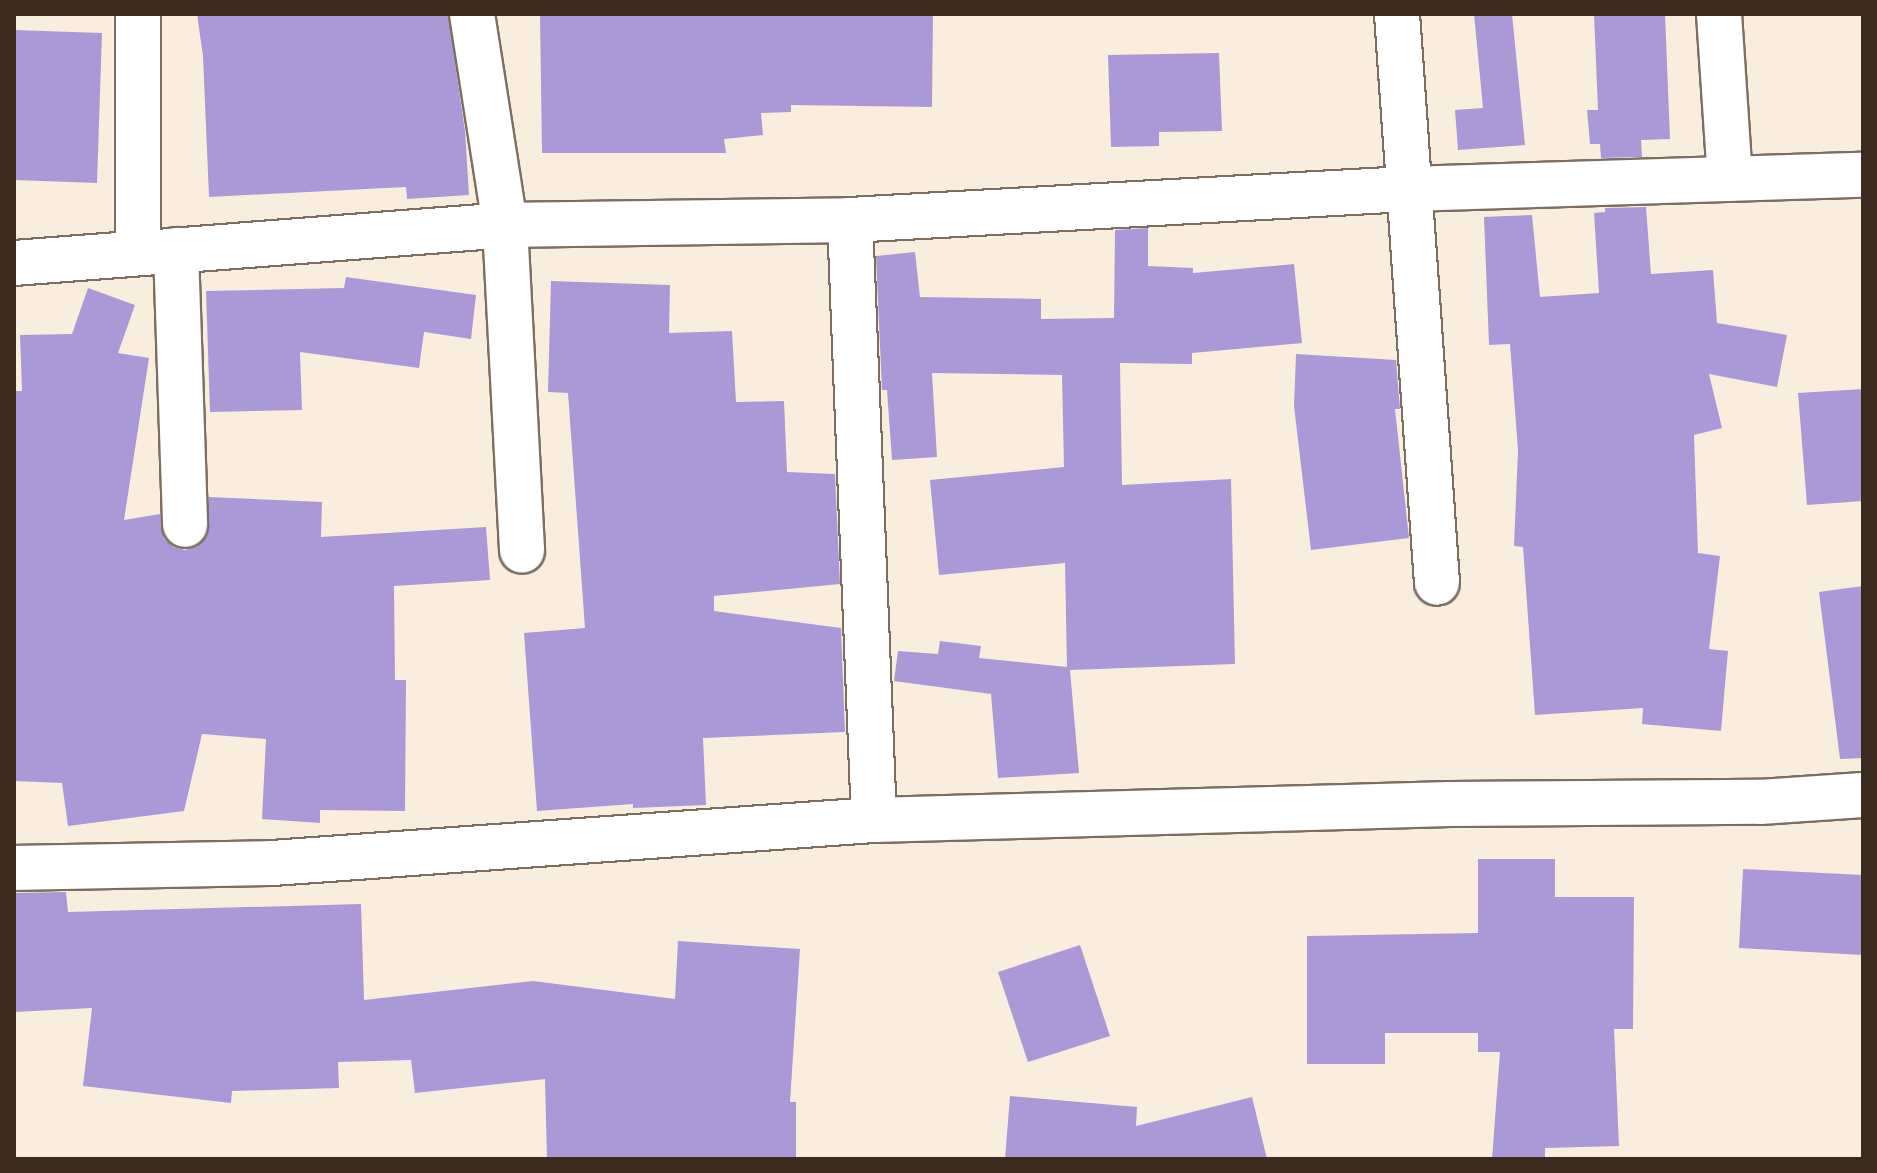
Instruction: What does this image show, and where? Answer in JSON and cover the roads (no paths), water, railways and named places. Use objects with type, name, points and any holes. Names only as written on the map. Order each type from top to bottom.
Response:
[{"type":"street","points":[[138,14],[157,252],[185,525]]},
{"type":"street","points":[[472,14],[505,225],[522,551]]},
{"type":"street","points":[[1397,14],[1437,583]]},
{"type":"street","points":[[1719,14],[1730,179]]},
{"type":"street","points":[[14,263],[505,225],[850,220],[1407,189],[1863,175]]},
{"type":"street","points":[[850,220],[874,820]]},
{"type":"street","points":[[14,868],[272,863],[874,820],[1450,804],[1760,802],[1863,795]]}]
